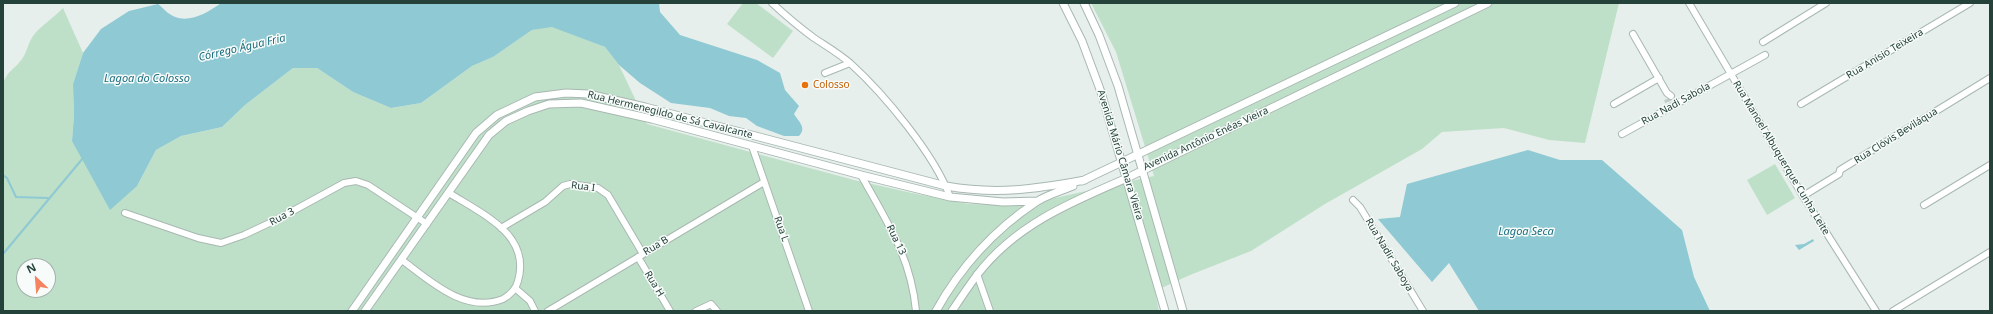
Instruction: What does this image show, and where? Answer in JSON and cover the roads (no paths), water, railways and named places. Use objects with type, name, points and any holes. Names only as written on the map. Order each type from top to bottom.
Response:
[{"type":"street","points":[[772,3],[813,37],[850,63],[889,104],[921,146],[946,186],[950,197]]},
{"type":"street","name":"Avenida Mário Câmara Vieira","points":[[1063,3],[1088,56],[1101,92],[1123,163],[1165,311]]},
{"type":"street","name":"Avenida Mário Câmara Vieira","points":[[1084,3],[1099,35],[1118,86],[1183,311]]},
{"type":"street","name":"Avenida Antônio Enéas Vieira","points":[[936,311],[954,282],[978,250],[1037,201],[1123,163],[1456,3]]},
{"type":"street","name":"Avenida Antônio Enéas Vieira","points":[[952,311],[977,274],[1002,249],[1042,217],[1075,200],[1127,178],[1488,3]]},
{"type":"street","name":"Rua Manoel Albuquerque Cunha Leite","points":[[1689,3],[1804,196],[1876,311]]},
{"type":"street","points":[[1763,42],[1826,3]]},
{"type":"street","name":"Rua Anísio Teixeira","points":[[1801,104],[1970,3]]},
{"type":"street","points":[[1633,34],[1670,100]]},
{"type":"street","name":"Rua Nadi Sabola","points":[[1622,134],[1670,100],[1732,74],[1765,55]]},
{"type":"street","points":[[826,73],[850,63]]},
{"type":"street","points":[[1614,104],[1659,78]]},
{"type":"street","name":"Rua Clóvis Beviláqua","points":[[1804,196],[1839,174],[1840,170],[1990,78]]},
{"type":"street","name":"Rua Hermenegildo de Sá Cavalcante","points":[[352,311],[416,217],[480,128],[498,115],[521,102],[535,97],[566,93],[588,94],[644,107],[946,186],[970,190],[1033,190],[1085,180]]},
{"type":"street","name":"Rua Hermenegildo de Sá Cavalcante","points":[[365,311],[489,135],[513,117],[549,104],[581,103],[652,119],[950,197],[1003,202],[1037,201]]},
{"type":"street","name":"Rua L","points":[[752,146],[809,311]]},
{"type":"street","points":[[1924,205],[1990,165]]},
{"type":"street","name":"Rua 13","points":[[862,175],[903,253],[913,284],[916,311]]},
{"type":"street","name":"Rua 3","points":[[125,213],[198,238],[221,243],[244,235],[280,218],[344,183],[356,181],[368,185],[427,224]]},
{"type":"street","name":"Rua B","points":[[548,311],[764,182]]},
{"type":"street","name":"Rua I","points":[[501,228],[545,202],[563,186],[570,184],[591,187],[601,189],[608,195],[641,255]]},
{"type":"street","points":[[402,260],[456,299],[473,305],[485,305],[496,302],[515,288],[520,269],[519,257],[512,238],[501,228],[449,193]]},
{"type":"street","name":"Rua Nadir Saboya","points":[[1353,200],[1360,207],[1423,311]]},
{"type":"street","points":[[1893,311],[1990,252]]},
{"type":"street","name":"Rua H","points":[[641,255],[670,311]]},
{"type":"street","points":[[977,274],[990,311]]},
{"type":"street","points":[[515,288],[530,301],[536,311]]},
{"type":"street","points":[[696,311],[711,304],[717,311]]},
{"type":"water","name":"Lagoa do Colosso","points":[[221,3],[659,3],[660,12],[680,35],[757,60],[780,73],[785,90],[799,106],[794,114],[801,125],[802,130],[799,136],[784,136],[757,126],[746,118],[729,116],[710,108],[671,103],[640,83],[619,65],[605,47],[552,27],[532,30],[493,57],[472,66],[421,103],[391,108],[353,92],[317,68],[293,68],[245,105],[222,127],[181,136],[156,150],[137,186],[110,210],[72,141],[74,115],[73,84],[83,53],[101,29],[129,11],[158,4],[171,15],[186,19],[205,13]]},
{"type":"water","name":"Lagoa Seca","points":[[1528,150],[1560,160],[1602,160],[1682,230],[1694,277],[1710,311],[1479,311],[1449,263],[1432,282],[1378,219],[1400,217],[1407,184]]},
{"type":"water","points":[[1813,239],[1814,241],[1799,250],[1795,245],[1804,244]]},
{"type":"waterway","name":"Córrego Água Fria","points":[[3,254],[83,158]]},
{"type":"waterway","points":[[3,175],[7,178],[16,197],[48,198]]},
{"type":"place","name":"Colosso","points":[[805,85]]}]
